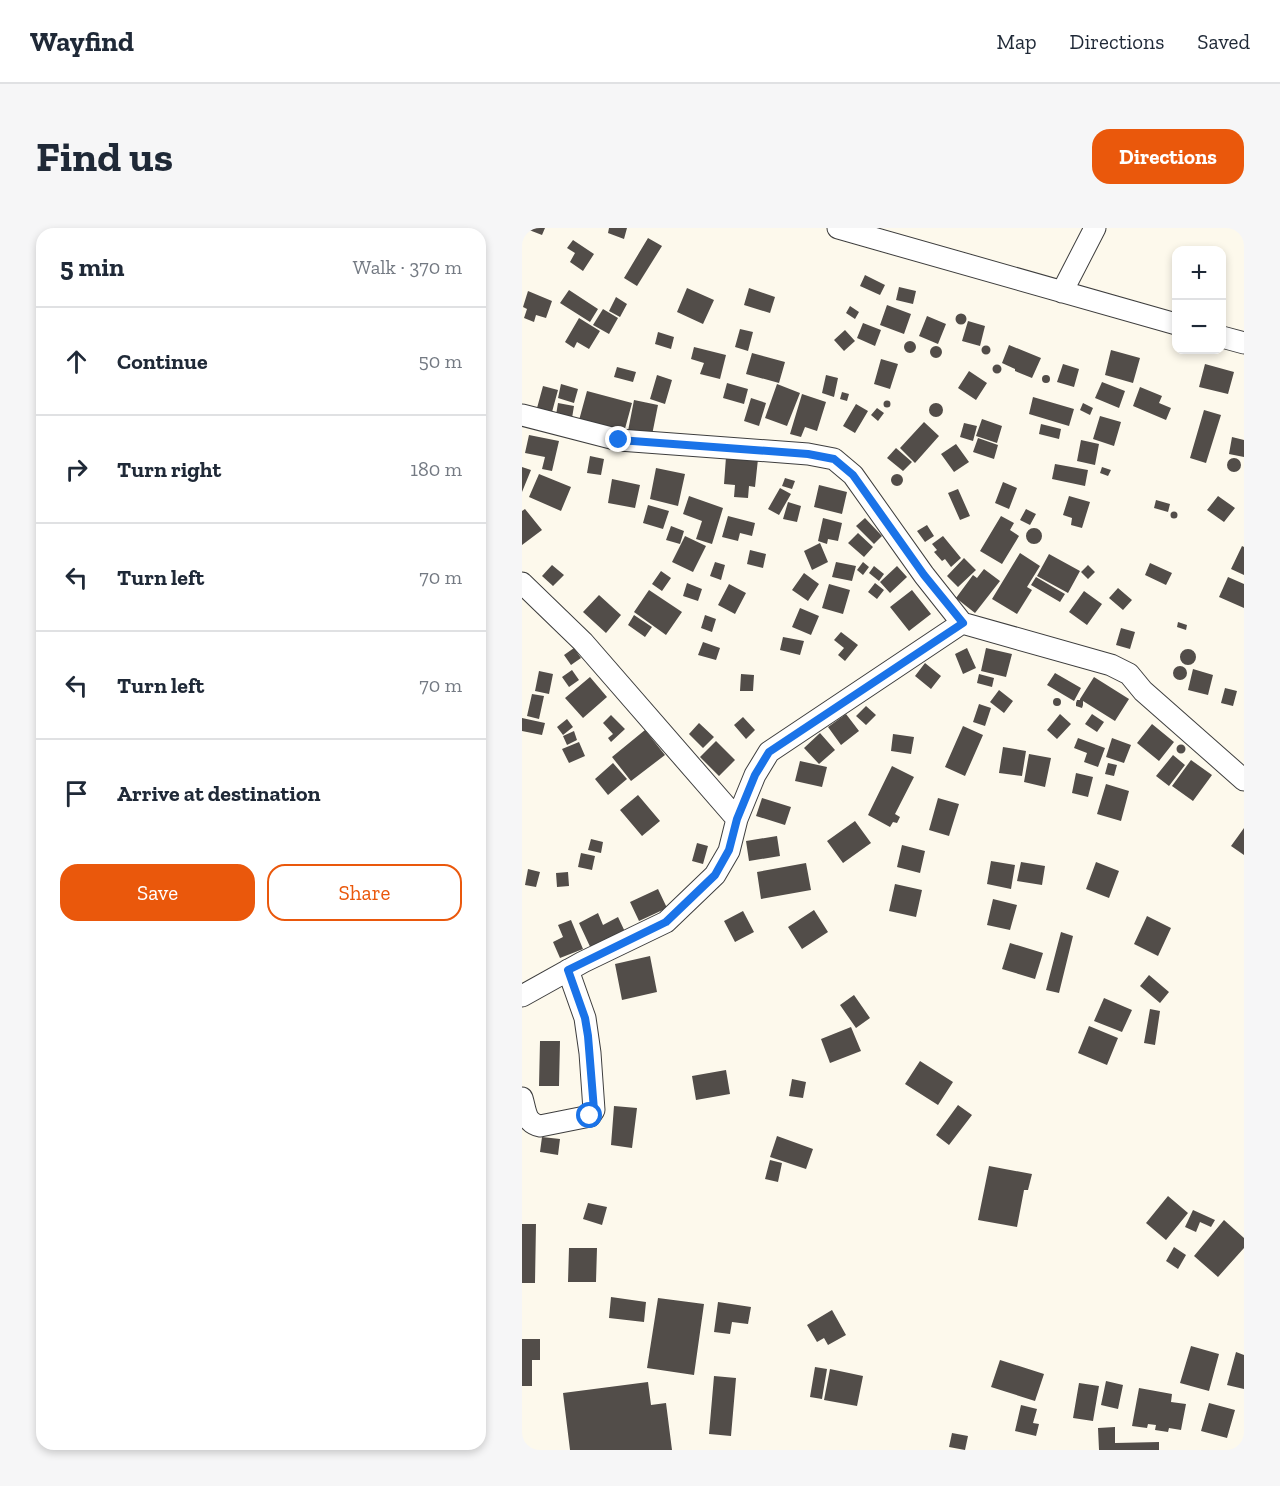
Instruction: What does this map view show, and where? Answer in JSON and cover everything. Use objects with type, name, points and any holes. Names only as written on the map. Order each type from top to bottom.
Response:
[{"type":"street","points":[[838,228],[1172,323]]},
{"type":"street","points":[[1062,292],[1095,228]]},
{"type":"street","points":[[1226,338],[1244,343]]},
{"type":"street","points":[[522,415],[619,440],[808,454],[834,459],[853,475],[924,575],[963,623],[1111,665],[1129,674],[1143,691],[1244,780]]},
{"type":"street","points":[[522,583],[583,642],[737,819]]},
{"type":"street","points":[[522,996],[568,970],[666,922],[715,875],[729,850],[737,819],[755,775],[769,752],[963,623]]},
{"type":"street","points":[[522,1098],[528,1121],[533,1125],[540,1126],[590,1116],[594,1110],[585,1018],[568,970]]},
{"type":"building","points":[[524,228],[545,228],[542,235]]},
{"type":"building","points":[[609,228],[627,228],[624,239],[608,233]]},
{"type":"building","points":[[648,238],[662,246],[637,286],[624,278]]},
{"type":"building","points":[[573,240],[594,254],[583,271],[570,262],[575,253],[567,248]]},
{"type":"building","points":[[865,275],[885,285],[880,295],[860,286]]},
{"type":"building","points":[[899,287],[916,291],[913,304],[896,300]]},
{"type":"building","points":[[687,288],[714,300],[703,324],[677,312]]},
{"type":"building","points":[[749,288],[775,297],[770,313],[744,305]]},
{"type":"building","points":[[569,290],[598,309],[590,322],[560,303]]},
{"type":"building","points":[[528,291],[552,301],[546,318],[536,315],[534,322],[524,318],[527,309],[523,307]]},
{"type":"building","points":[[616,297],[627,304],[620,317],[609,311]]},
{"type":"building","points":[[887,305],[911,314],[904,334],[880,325]]},
{"type":"building","points":[[850,306],[859,312],[855,319],[846,313]]},
{"type":"building","points":[[603,309],[618,318],[609,334],[593,325]]},
{"type":"building","points":[[961,313],[967,319],[961,325],[955,319]]},
{"type":"building","points":[[927,316],[946,324],[938,344],[919,336]]},
{"type":"building","points":[[579,318],[600,331],[589,349],[577,342],[574,348],[565,342]]},
{"type":"building","points":[[968,321],[985,326],[980,346],[962,341]]},
{"type":"building","points":[[863,323],[881,330],[875,346],[857,338]]},
{"type":"building","points":[[740,329],[753,332],[748,351],[735,347]]},
{"type":"building","points":[[845,330],[855,341],[844,351],[834,340]]},
{"type":"building","points":[[658,332],[674,337],[671,349],[655,344]]},
{"type":"building","points":[[912,341],[916,347],[912,353],[908,353],[904,345]]},
{"type":"building","points":[[1009,345],[1041,358],[1032,378],[1002,363]]},
{"type":"building","points":[[938,346],[942,352],[938,358],[934,358],[930,350]]},
{"type":"building","points":[[986,346],[990,350],[986,354],[982,350]]},
{"type":"building","points":[[694,347],[726,355],[720,379],[700,374],[704,363],[691,359]]},
{"type":"building","points":[[1111,350],[1140,358],[1133,383],[1105,375]]},
{"type":"building","points":[[752,353],[785,362],[779,383],[746,374]]},
{"type":"building","points":[[881,359],[898,364],[890,389],[874,384]]},
{"type":"building","points":[[1063,364],[1079,369],[1074,387],[1057,382]]},
{"type":"building","points":[[1205,364],[1234,372],[1228,394],[1199,387]]},
{"type":"building","points":[[997,365],[1001,369],[997,373],[993,369]]},
{"type":"building","points":[[617,367],[636,372],[633,382],[614,377]]},
{"type":"building","points":[[969,371],[987,383],[976,400],[958,388]]},
{"type":"building","points":[[657,375],[672,380],[665,404],[650,399]]},
{"type":"building","points":[[826,375],[838,378],[834,397],[822,393]]},
{"type":"building","points":[[1046,375],[1050,379],[1046,383],[1042,379]]},
{"type":"building","points":[[1102,382],[1125,391],[1119,408],[1095,398]]},
{"type":"building","points":[[727,383],[748,389],[744,404],[723,398]]},
{"type":"building","points":[[561,384],[578,389],[574,403],[558,398]]},
{"type":"building","points":[[777,384],[800,393],[787,426],[765,418]]},
{"type":"building","points":[[543,386],[558,390],[552,412],[537,408]]},
{"type":"building","points":[[1140,387],[1162,396],[1159,403],[1171,408],[1166,420],[1133,406]]},
{"type":"building","points":[[587,391],[632,403],[623,436],[578,424]]},
{"type":"building","points":[[842,392],[849,394],[847,401],[840,399]]},
{"type":"building","points":[[802,394],[826,402],[817,431],[805,427],[801,437],[790,434]]},
{"type":"building","points":[[1033,397],[1074,409],[1069,426],[1029,414]]},
{"type":"building","points":[[751,398],[766,403],[759,426],[744,421]]},
{"type":"building","points":[[634,400],[658,405],[652,435],[628,431]]},
{"type":"building","points":[[887,400],[891,404],[887,408],[883,404]]},
{"type":"building","points":[[558,403],[574,406],[572,418],[556,415]]},
{"type":"building","points":[[936,403],[941,405],[943,410],[941,415],[936,417],[931,415],[929,410],[931,405]]},
{"type":"building","points":[[1083,403],[1093,408],[1090,415],[1080,410]]},
{"type":"building","points":[[856,404],[868,411],[855,433],[843,426]]},
{"type":"building","points":[[877,408],[884,413],[878,421],[871,415]]},
{"type":"building","points":[[1204,410],[1221,415],[1206,463],[1190,458]]},
{"type":"building","points":[[1100,416],[1121,422],[1114,446],[1093,439]]},
{"type":"building","points":[[982,419],[1002,426],[997,443],[976,436]]},
{"type":"building","points":[[924,422],[939,436],[915,463],[900,448]]},
{"type":"building","points":[[964,423],[977,426],[973,441],[960,437]]},
{"type":"building","points":[[1041,424],[1061,429],[1059,439],[1039,434]]},
{"type":"building","points":[[529,435],[559,441],[552,471],[542,469],[545,457],[525,453]]},
{"type":"building","points":[[1232,437],[1244,440],[1244,457],[1229,454]]},
{"type":"building","points":[[978,438],[998,445],[994,459],[973,452]]},
{"type":"building","points":[[1081,440],[1099,444],[1095,465],[1077,461]]},
{"type":"building","points":[[956,444],[969,462],[954,472],[941,454]]},
{"type":"building","points":[[896,448],[912,462],[903,471],[887,458]]},
{"type":"building","points":[[590,456],[604,459],[601,475],[587,473]]},
{"type":"building","points":[[726,457],[758,459],[755,487],[749,486],[748,498],[734,497],[735,485],[724,484]]},
{"type":"building","points":[[1234,458],[1239,460],[1241,465],[1239,470],[1234,472],[1229,470],[1227,465],[1229,460]]},
{"type":"building","points":[[1055,464],[1088,470],[1085,486],[1052,479]]},
{"type":"building","points":[[522,467],[531,470],[522,492]]},
{"type":"building","points":[[1102,467],[1111,470],[1108,476],[1100,473]]},
{"type":"building","points":[[656,468],[685,474],[678,506],[650,499]]},
{"type":"building","points":[[539,474],[571,487],[561,511],[529,497]]},
{"type":"building","points":[[899,474],[903,480],[899,486],[895,486],[891,478]]},
{"type":"building","points":[[785,478],[795,481],[792,489],[782,486]]},
{"type":"building","points":[[612,479],[640,485],[635,508],[608,503]]},
{"type":"building","points":[[1003,482],[1017,488],[1009,509],[995,503]]},
{"type":"building","points":[[819,485],[847,492],[842,514],[814,507]]},
{"type":"building","points":[[780,488],[791,494],[779,515],[768,509]]},
{"type":"building","points":[[958,489],[970,516],[960,520],[948,493]]},
{"type":"building","points":[[689,496],[723,508],[712,544],[696,539],[702,521],[683,514]]},
{"type":"building","points":[[1069,496],[1090,502],[1082,528],[1071,525],[1072,518],[1063,515]]},
{"type":"building","points":[[1218,496],[1235,508],[1224,522],[1207,510]]},
{"type":"building","points":[[1156,500],[1170,504],[1168,512],[1154,508]]},
{"type":"building","points":[[788,502],[801,506],[797,522],[783,519]]},
{"type":"building","points":[[648,505],[669,511],[663,529],[643,523]]},
{"type":"building","points":[[525,509],[542,530],[522,545],[522,511]]},
{"type":"building","points":[[1026,509],[1036,514],[1030,525],[1020,520]]},
{"type":"building","points":[[1174,512],[1177,515],[1174,518],[1171,515]]},
{"type":"building","points":[[728,516],[755,523],[752,536],[740,533],[738,541],[722,537]]},
{"type":"building","points":[[1001,516],[1014,523],[1010,530],[1019,536],[1002,564],[980,551]]},
{"type":"building","points":[[823,518],[842,523],[838,541],[828,539],[827,544],[818,541]]},
{"type":"building","points":[[865,518],[882,536],[874,544],[856,526]]},
{"type":"building","points":[[927,525],[934,536],[925,542],[917,531]]},
{"type":"building","points":[[671,526],[684,531],[680,544],[666,540]]},
{"type":"building","points":[[1031,528],[1037,528],[1042,536],[1040,542],[1031,544],[1026,539],[1026,533]]},
{"type":"building","points":[[858,533],[873,547],[864,557],[848,543]]},
{"type":"building","points":[[685,536],[706,546],[693,572],[672,562]]},
{"type":"building","points":[[943,536],[961,558],[951,567],[945,559],[942,561],[934,552],[937,550],[932,544]]},
{"type":"building","points":[[820,543],[828,562],[812,570],[804,551]]},
{"type":"building","points":[[1242,546],[1244,547],[1244,575],[1231,569]]},
{"type":"building","points":[[750,550],[766,554],[763,568],[747,564]]},
{"type":"building","points":[[1020,553],[1040,566],[1027,587],[1032,590],[1017,614],[992,599]]},
{"type":"building","points":[[1049,554],[1080,571],[1068,593],[1037,576]]},
{"type":"building","points":[[964,558],[976,570],[958,587],[947,576]]},
{"type":"building","points":[[715,562],[725,565],[721,580],[710,576]]},
{"type":"building","points":[[836,562],[856,566],[852,581],[832,577]]},
{"type":"building","points":[[863,562],[869,567],[863,575],[857,570]]},
{"type":"building","points":[[1150,563],[1172,573],[1166,585],[1145,575]]},
{"type":"building","points":[[552,565],[564,575],[553,586],[542,576]]},
{"type":"building","points":[[1088,565],[1095,572],[1088,579],[1081,572]]},
{"type":"building","points":[[874,566],[884,574],[879,581],[869,573]]},
{"type":"building","points":[[897,566],[907,577],[890,593],[880,582]]},
{"type":"building","points":[[984,569],[1000,581],[975,613],[956,598],[973,575],[977,578]]},
{"type":"building","points":[[661,571],[671,578],[662,591],[652,584]]},
{"type":"building","points":[[804,573],[819,584],[808,601],[792,590]]},
{"type":"building","points":[[1036,577],[1065,594],[1060,602],[1031,585]]},
{"type":"building","points":[[1228,577],[1244,584],[1244,608],[1219,597]]},
{"type":"building","points":[[687,583],[702,589],[698,601],[683,596]]},
{"type":"building","points":[[875,583],[884,590],[877,599],[868,592]]},
{"type":"building","points":[[729,584],[746,593],[735,614],[718,605]]},
{"type":"building","points":[[829,584],[850,590],[843,614],[822,608]]},
{"type":"building","points":[[1118,588],[1132,600],[1123,610],[1109,598]]},
{"type":"building","points":[[649,590],[682,612],[666,635],[634,612]]},
{"type":"building","points":[[912,590],[931,614],[909,631],[890,607]]},
{"type":"building","points":[[1084,591],[1102,604],[1087,625],[1069,612]]},
{"type":"building","points":[[599,595],[621,615],[606,633],[583,612]]},
{"type":"building","points":[[800,608],[819,616],[811,635],[792,627]]},
{"type":"building","points":[[634,615],[652,627],[645,637],[628,625]]},
{"type":"building","points":[[705,615],[716,619],[712,632],[701,628]]},
{"type":"building","points":[[1178,622],[1187,625],[1186,630],[1177,627]]},
{"type":"building","points":[[1121,628],[1135,632],[1130,649],[1116,645]]},
{"type":"building","points":[[841,632],[858,645],[845,661],[838,655],[844,648],[834,640]]},
{"type":"building","points":[[783,637],[804,641],[800,655],[780,650]]},
{"type":"building","points":[[703,642],[720,648],[716,660],[698,655]]},
{"type":"building","points":[[574,648],[581,658],[571,665],[564,655]]},
{"type":"building","points":[[967,648],[976,668],[963,674],[955,654]]},
{"type":"building","points":[[986,648],[1012,654],[1006,677],[981,671]]},
{"type":"building","points":[[1188,649],[1194,651],[1196,657],[1194,663],[1188,665],[1182,663],[1180,657],[1182,651]]},
{"type":"building","points":[[925,663],[941,676],[931,689],[915,676]]},
{"type":"building","points":[[1180,666],[1185,668],[1187,673],[1185,678],[1180,680],[1175,678],[1173,673],[1175,668]]},
{"type":"building","points":[[1193,669],[1213,675],[1208,695],[1188,690]]},
{"type":"building","points":[[572,670],[579,680],[569,687],[562,677]]},
{"type":"building","points":[[539,671],[553,674],[549,694],[535,691]]},
{"type":"building","points":[[1055,673],[1081,688],[1074,701],[1047,685]]},
{"type":"building","points":[[741,674],[754,675],[753,691],[740,691]]},
{"type":"building","points":[[979,674],[994,678],[992,687],[977,683]]},
{"type":"building","points":[[590,677],[607,697],[583,718],[565,698]]},
{"type":"building","points":[[1094,677],[1129,699],[1115,721],[1083,701],[1082,708],[1076,706],[1077,700],[1080,700]]},
{"type":"building","points":[[1225,688],[1237,691],[1233,706],[1221,703]]},
{"type":"building","points":[[999,690],[1013,701],[1004,713],[990,702]]},
{"type":"building","points":[[532,694],[544,696],[539,719],[527,716]]},
{"type":"building","points":[[1057,698],[1061,702],[1057,706],[1053,702]]},
{"type":"building","points":[[979,704],[991,708],[985,726],[973,722]]},
{"type":"building","points":[[866,706],[876,715],[866,725],[856,716]]},
{"type":"building","points":[[846,714],[859,731],[841,745],[828,727]]},
{"type":"building","points":[[1060,714],[1071,724],[1057,739],[1047,730]]},
{"type":"building","points":[[1092,714],[1104,722],[1097,732],[1085,724]]},
{"type":"building","points":[[611,715],[625,729],[611,742],[608,738],[613,734],[603,723]]},
{"type":"building","points":[[743,717],[755,730],[746,739],[734,725]]},
{"type":"building","points":[[522,718],[545,723],[542,735],[522,731]]},
{"type":"building","points":[[567,719],[573,727],[563,735],[557,727]]},
{"type":"building","points":[[699,723],[714,737],[703,748],[689,734]]},
{"type":"building","points":[[1152,724],[1174,742],[1159,761],[1137,743]]},
{"type":"building","points":[[963,726],[983,735],[965,776],[945,767]]},
{"type":"building","points":[[645,730],[665,755],[631,781],[612,757]]},
{"type":"building","points":[[574,731],[577,740],[567,745],[563,736]]},
{"type":"building","points":[[820,733],[835,750],[819,764],[804,748]]},
{"type":"building","points":[[893,734],[914,737],[911,754],[891,751]]},
{"type":"building","points":[[1078,738],[1105,748],[1098,767],[1084,762],[1087,753],[1074,748]]},
{"type":"building","points":[[1112,738],[1131,745],[1124,763],[1106,757]]},
{"type":"building","points":[[716,741],[735,760],[719,776],[700,757]]},
{"type":"building","points":[[579,742],[585,756],[569,763],[562,749]]},
{"type":"building","points":[[1181,745],[1185,749],[1181,753],[1177,749]]},
{"type":"building","points":[[1003,747],[1026,751],[1022,776],[999,773]]},
{"type":"building","points":[[1029,754],[1051,758],[1045,787],[1024,782]]},
{"type":"building","points":[[1173,755],[1185,765],[1169,786],[1156,776]]},
{"type":"building","points":[[1191,760],[1212,775],[1193,801],[1172,786]]},
{"type":"building","points":[[800,761],[827,767],[822,787],[795,781]]},
{"type":"building","points":[[613,763],[627,779],[608,795],[595,779]]},
{"type":"building","points":[[1108,763],[1117,765],[1114,776],[1105,774]]},
{"type":"building","points":[[892,766],[914,777],[895,814],[900,817],[897,823],[893,822],[890,827],[868,815]]},
{"type":"building","points":[[1076,773],[1093,777],[1088,797],[1072,793]]},
{"type":"building","points":[[1106,784],[1129,791],[1121,821],[1097,814]]},
{"type":"building","points":[[638,795],[660,821],[642,836],[620,810]]},
{"type":"building","points":[[762,798],[791,807],[785,825],[756,816]]},
{"type":"building","points":[[938,798],[959,804],[949,836],[929,830]]},
{"type":"building","points":[[855,821],[871,843],[843,863],[827,841]]},
{"type":"building","points":[[1244,828],[1244,855],[1231,846]]},
{"type":"building","points":[[777,836],[780,856],[749,861],[746,841]]},
{"type":"building","points":[[591,839],[603,842],[601,853],[588,850]]},
{"type":"building","points":[[697,843],[708,846],[703,864],[692,861]]},
{"type":"building","points":[[902,845],[925,851],[920,873],[897,867]]},
{"type":"building","points":[[581,853],[595,856],[592,870],[578,867]]},
{"type":"building","points":[[991,861],[1015,865],[1011,889],[987,884]]},
{"type":"building","points":[[1021,862],[1045,866],[1042,885],[1017,881]]},
{"type":"building","points":[[1096,862],[1119,871],[1109,898],[1086,889]]},
{"type":"building","points":[[806,863],[811,890],[761,899],[757,872]]},
{"type":"building","points":[[528,869],[540,872],[536,887],[525,885]]},
{"type":"building","points":[[568,872],[569,886],[557,887],[556,873]]},
{"type":"building","points":[[895,884],[922,890],[916,917],[889,911]]},
{"type":"building","points":[[658,889],[667,908],[639,921],[630,902]]},
{"type":"building","points":[[993,899],[1017,905],[1010,930],[987,925]]},
{"type":"building","points":[[814,910],[828,932],[802,949],[788,927]]},
{"type":"building","points":[[743,911],[754,932],[735,942],[724,921]]},
{"type":"building","points":[[598,913],[603,925],[618,917],[627,936],[593,953],[579,923]]},
{"type":"building","points":[[1147,916],[1171,928],[1158,956],[1134,944]]},
{"type":"building","points":[[571,920],[583,949],[560,958],[553,942],[563,937],[558,925]]},
{"type":"building","points":[[1061,932],[1073,936],[1059,993],[1046,990]]},
{"type":"building","points":[[1010,943],[1043,953],[1035,979],[1002,969]]},
{"type":"building","points":[[650,956],[657,992],[622,1000],[615,964]]},
{"type":"building","points":[[1149,975],[1169,992],[1160,1003],[1140,986]]},
{"type":"building","points":[[854,995],[870,1018],[856,1028],[840,1005]]},
{"type":"building","points":[[1104,998],[1132,1010],[1122,1032],[1094,1021]]},
{"type":"building","points":[[1150,1009],[1160,1011],[1155,1045],[1144,1043]]},
{"type":"building","points":[[1089,1026],[1118,1038],[1107,1065],[1078,1053]]},
{"type":"building","points":[[851,1027],[861,1051],[830,1063],[821,1039]]},
{"type":"building","points":[[540,1041],[560,1041],[559,1086],[539,1086]]},
{"type":"building","points":[[920,1061],[953,1082],[938,1105],[905,1084]]},
{"type":"building","points":[[726,1070],[730,1094],[696,1100],[692,1076]]},
{"type":"building","points":[[792,1079],[806,1082],[803,1098],[789,1096]]},
{"type":"building","points":[[958,1105],[972,1115],[949,1145],[936,1135]]},
{"type":"building","points":[[614,1106],[637,1108],[632,1148],[611,1145]]},
{"type":"building","points":[[777,1136],[813,1149],[806,1169],[770,1157]]},
{"type":"building","points":[[542,1137],[560,1139],[558,1155],[540,1152]]},
{"type":"building","points":[[770,1160],[782,1163],[778,1182],[765,1179]]},
{"type":"building","points":[[989,1166],[1032,1174],[1028,1190],[1024,1190],[1017,1227],[978,1220]]},
{"type":"building","points":[[1168,1196],[1188,1213],[1166,1240],[1146,1223]]},
{"type":"building","points":[[588,1203],[607,1207],[602,1225],[583,1219]]},
{"type":"building","points":[[1193,1210],[1215,1220],[1211,1227],[1200,1222],[1196,1232],[1185,1227]]},
{"type":"building","points":[[1224,1220],[1244,1238],[1244,1248],[1218,1277],[1194,1256]]},
{"type":"building","points":[[522,1224],[536,1224],[535,1283],[522,1283]]},
{"type":"building","points":[[1174,1247],[1186,1255],[1178,1269],[1166,1261]]},
{"type":"building","points":[[569,1248],[597,1248],[596,1282],[568,1282]]},
{"type":"building","points":[[611,1297],[646,1302],[644,1322],[609,1318]]},
{"type":"building","points":[[658,1298],[704,1304],[694,1375],[647,1368]]},
{"type":"building","points":[[718,1302],[751,1307],[748,1324],[732,1322],[730,1334],[714,1332]]},
{"type":"building","points":[[832,1310],[846,1335],[828,1345],[824,1338],[817,1342],[807,1325]]},
{"type":"building","points":[[522,1339],[540,1339],[540,1360],[532,1360],[532,1386],[522,1386]]},
{"type":"building","points":[[1191,1346],[1219,1354],[1209,1391],[1180,1383]]},
{"type":"building","points":[[1236,1352],[1244,1355],[1244,1389],[1227,1385]]},
{"type":"building","points":[[1000,1360],[1044,1374],[1035,1401],[991,1387]]},
{"type":"building","points":[[815,1367],[827,1369],[822,1399],[810,1397]]},
{"type":"building","points":[[830,1369],[863,1376],[857,1406],[824,1400]]},
{"type":"building","points":[[714,1376],[736,1378],[731,1436],[709,1434]]},
{"type":"building","points":[[1106,1381],[1123,1385],[1118,1409],[1101,1405]]},
{"type":"building","points":[[648,1382],[651,1405],[666,1403],[672,1450],[570,1450],[563,1393]]},
{"type":"building","points":[[1079,1383],[1099,1386],[1093,1421],[1073,1418]]},
{"type":"building","points":[[1139,1388],[1172,1394],[1171,1402],[1186,1404],[1181,1430],[1169,1428],[1168,1432],[1155,1430],[1156,1425],[1148,1424],[1147,1428],[1132,1426]]},
{"type":"building","points":[[1209,1403],[1235,1410],[1227,1438],[1201,1431]]},
{"type":"building","points":[[1021,1405],[1037,1409],[1033,1423],[1039,1424],[1036,1436],[1015,1431]]},
{"type":"building","points":[[1115,1427],[1115,1443],[1159,1442],[1159,1450],[1099,1450],[1098,1428]]},
{"type":"building","points":[[952,1433],[968,1436],[965,1450],[949,1447]]},
{"type":"route","points":[[590,1116],[594,1110],[588,1036],[585,1018],[568,970],[666,922],[715,875],[729,850],[737,819],[755,775],[769,752],[963,623],[924,575],[853,475],[834,459],[808,454],[619,440]]}]
